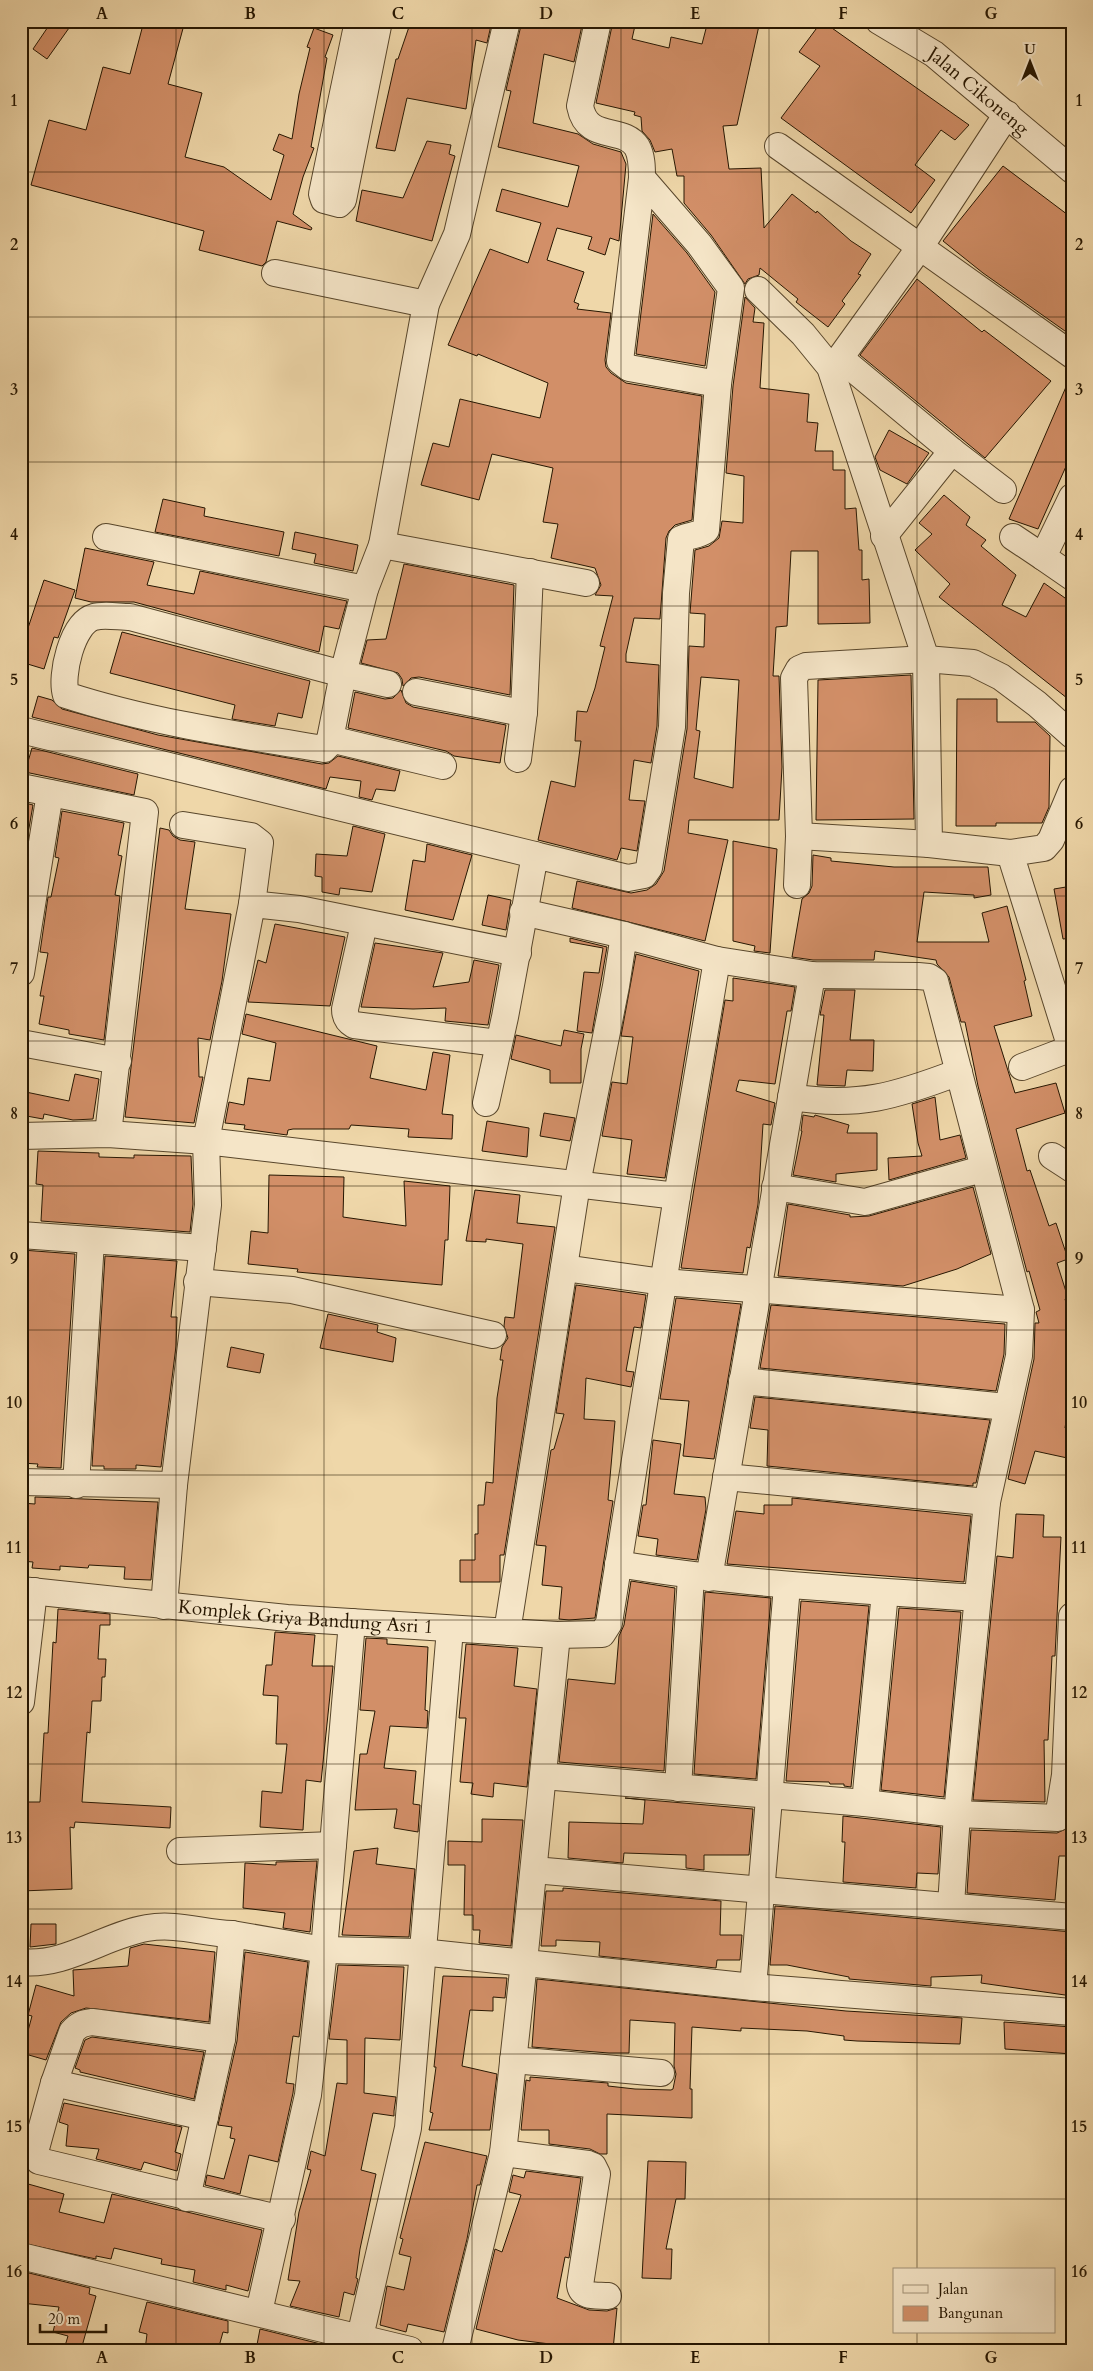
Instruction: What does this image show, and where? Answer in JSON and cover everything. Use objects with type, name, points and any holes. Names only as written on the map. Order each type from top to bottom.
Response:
[{"type":"street","points":[[358,21],[322,194],[324,200],[339,204],[343,200],[379,21]]},
{"type":"street","points":[[388,684],[343,674],[130,617],[94,617],[83,623],[69,655],[64,687],[66,695],[99,706],[250,737],[324,749],[329,744],[343,674],[365,589],[382,545],[426,304],[457,234],[507,21]]},
{"type":"street","points":[[598,21],[580,106],[582,117],[593,128],[632,141],[638,148],[641,157],[642,178],[620,361],[628,368],[718,384]]},
{"type":"street","name":"Jalan Cikoneng","points":[[879,21],[934,54],[1072,170]]},
{"type":"street","points":[[835,362],[920,247],[1007,114]]},
{"type":"street","points":[[778,146],[1072,355]]},
{"type":"street","points":[[21,730],[628,878],[644,875],[649,868],[672,728],[676,593],[681,540],[706,530],[718,384],[731,288],[699,244],[642,178]]},
{"type":"street","points":[[275,273],[426,304]]},
{"type":"street","points":[[758,290],[835,362],[1004,490]]},
{"type":"street","points":[[835,362],[884,536],[926,660],[929,844]]},
{"type":"street","points":[[884,536],[952,451]]},
{"type":"street","points":[[1043,557],[1072,497]]},
{"type":"street","points":[[106,537],[365,589]]},
{"type":"street","points":[[1013,537],[1072,577]]},
{"type":"street","points":[[382,545],[586,583]]},
{"type":"street","points":[[518,759],[524,712],[530,572]]},
{"type":"street","points":[[797,885],[799,836],[794,678],[799,669],[806,666],[926,660],[973,663],[1001,677],[1038,704],[1072,735]]},
{"type":"street","points":[[416,692],[494,708],[524,712]]},
{"type":"street","points":[[330,739],[443,766]]},
{"type":"street","points":[[21,787],[145,812],[118,1061],[108,1134]]},
{"type":"street","points":[[799,836],[929,844],[1010,853],[1044,848],[1051,840],[1072,790]]},
{"type":"street","points":[[21,973],[50,793]]},
{"type":"street","points":[[164,1606],[174,1485],[197,1282],[208,1205],[206,1141],[252,904],[260,843],[251,836],[183,825]]},
{"type":"street","points":[[1010,853],[1072,1048],[1022,1067]]},
{"type":"street","points":[[486,1103],[518,953],[523,912],[535,856]]},
{"type":"street","points":[[252,904],[298,909],[364,924],[518,953]]},
{"type":"street","points":[[523,912],[624,935],[717,960],[812,975],[929,977],[938,985],[982,1169],[1021,1310],[1019,1356],[987,1502],[957,1814],[951,1905]]},
{"type":"street","points":[[364,924],[345,1009],[345,1017],[349,1022],[354,1025],[498,1043]]},
{"type":"street","points":[[507,1632],[577,1184],[616,986],[624,935]]},
{"type":"street","points":[[717,960],[618,1564],[700,1577],[788,1586],[977,1598]]},
{"type":"street","points":[[678,1788],[700,1577],[726,1476],[812,975]]},
{"type":"street","points":[[21,1043],[118,1061]]},
{"type":"street","points":[[791,1097],[822,1102],[877,1100],[911,1090],[959,1072]]},
{"type":"street","points":[[21,1136],[108,1134],[206,1141],[677,1196]]},
{"type":"street","points":[[775,1187],[865,1202],[982,1169]]},
{"type":"street","points":[[21,1235],[203,1248]]},
{"type":"street","points":[[76,1485],[91,1241]]},
{"type":"street","points":[[564,1268],[663,1282],[1021,1310]]},
{"type":"street","points":[[197,1282],[292,1290],[493,1335]]},
{"type":"street","points":[[742,1381],[1008,1407]]},
{"type":"street","points":[[726,1476],[987,1502]]},
{"type":"street","points":[[21,1482],[76,1485],[174,1485]]},
{"type":"street","name":"Komplek Griya Bandung Asri 1","points":[[28,1591],[164,1606],[352,1622],[450,1629],[592,1635],[602,1634],[609,1623],[618,1564]]},
{"type":"street","points":[[754,1988],[788,1586]]},
{"type":"street","points":[[21,1702],[28,1591]]},
{"type":"street","points":[[865,1803],[885,1592]]},
{"type":"street","points":[[543,1776],[865,1803],[957,1814],[1065,1818],[1072,1616]]},
{"type":"street","points":[[259,2312],[282,2219],[308,2095],[324,1950],[352,1622]]},
{"type":"street","points":[[358,2345],[408,2128],[421,1952],[450,1629]]},
{"type":"street","points":[[455,2350],[503,2153],[534,1870],[556,1634]]},
{"type":"street","points":[[180,1851],[333,1845]]},
{"type":"street","points":[[534,1870],[1072,1917]]},
{"type":"street","points":[[21,1962],[43,1962],[148,1928],[178,1926],[324,1950],[421,1952],[754,1988],[1072,2012]]},
{"type":"street","points":[[187,2198],[222,2039],[232,1934]]},
{"type":"street","points":[[222,2039],[92,2022],[76,2026],[72,2032],[54,2083],[35,2152],[39,2161],[187,2198],[282,2219]]},
{"type":"street","points":[[513,2060],[661,2073]]},
{"type":"street","points":[[54,2083],[205,2117]]},
{"type":"street","points":[[503,2153],[588,2164],[596,2169],[597,2174],[580,2285],[581,2290],[586,2294],[608,2296]]},
{"type":"street","points":[[25,2257],[259,2312],[358,2345],[410,2350]]},
{"type":"building","points":[[52,21],[74,21],[47,59],[33,49]]},
{"type":"building","points":[[144,21],[185,21],[168,84],[202,93],[185,157],[224,167],[271,200],[284,155],[273,150],[279,134],[292,139],[299,94],[310,48],[307,47],[314,28],[333,35],[325,57],[327,58],[311,147],[314,148],[303,177],[293,214],[312,228],[311,230],[277,221],[266,262],[262,266],[199,250],[204,231],[31,185],[49,120],[86,130],[103,67],[130,74]]},
{"type":"building","points":[[411,21],[492,21],[487,43],[476,40],[466,109],[407,98],[395,151],[376,148],[396,59],[398,59]]},
{"type":"building","points":[[522,21],[583,21],[574,62],[544,54],[533,123],[578,134],[593,144],[621,152],[626,164],[619,241],[610,238],[605,255],[588,249],[592,237],[557,228],[547,260],[584,272],[574,302],[579,304],[577,309],[611,313],[605,360],[606,367],[611,373],[626,383],[702,396],[692,520],[675,525],[669,531],[666,538],[660,619],[634,618],[626,654],[626,662],[659,665],[657,726],[651,763],[634,760],[629,800],[645,801],[637,851],[621,848],[617,860],[538,840],[551,781],[575,787],[581,741],[575,741],[577,711],[587,712],[595,688],[605,647],[600,646],[613,596],[595,595],[601,585],[595,568],[551,558],[558,524],[543,522],[553,468],[492,454],[479,500],[421,485],[433,443],[449,447],[460,399],[540,418],[548,383],[478,354],[477,356],[448,345],[490,249],[528,263],[541,223],[496,211],[502,189],[568,207],[579,166],[498,147],[511,91],[506,90]]},
{"type":"building","points":[[613,21],[636,21],[632,39],[669,48],[671,37],[702,44],[708,21],[760,21],[737,125],[723,126],[729,169],[761,168],[764,228],[792,194],[816,213],[817,211],[851,241],[871,254],[858,274],[861,275],[842,301],[845,304],[828,327],[796,302],[798,299],[760,268],[759,275],[748,279],[745,284],[711,235],[684,203],[684,176],[677,176],[672,149],[655,152],[650,140],[642,131],[641,117],[634,115],[635,112],[596,103]]},
{"type":"building","points":[[822,21],[969,125],[955,140],[941,130],[915,165],[935,180],[911,213],[781,118],[820,66],[799,52]]},
{"type":"building","points":[[427,141],[451,145],[449,154],[455,156],[432,241],[356,221],[362,190],[403,198]]},
{"type":"building","points":[[1003,166],[1072,218],[1072,336],[983,273],[943,241]]},
{"type":"building","points":[[653,214],[687,253],[715,292],[705,366],[636,354]]},
{"type":"building","points":[[917,279],[982,332],[984,330],[1051,381],[985,458],[860,355]]},
{"type":"building","points":[[745,297],[755,308],[753,322],[764,323],[760,388],[809,394],[807,422],[818,423],[815,451],[833,451],[833,470],[845,470],[845,509],[856,508],[859,550],[862,550],[862,580],[869,579],[870,623],[818,624],[818,551],[791,551],[787,626],[776,627],[773,676],[779,676],[782,767],[779,820],[689,820],[688,833],[728,840],[705,941],[572,908],[577,881],[631,893],[647,890],[656,884],[664,871],[687,729],[689,646],[704,647],[705,614],[690,613],[695,550],[709,546],[719,538],[722,521],[743,523],[744,476],[726,473],[733,386]],"holes":[[[701,677],[739,680],[733,788],[694,778],[700,731],[696,730]]]},
{"type":"building","points":[[1072,373],[1072,453],[1038,529],[1009,519]]},
{"type":"building","points":[[889,430],[929,453],[907,484],[880,470],[875,457]]},
{"type":"building","points":[[944,495],[970,517],[966,525],[986,540],[981,546],[1016,575],[1002,605],[1026,617],[1044,583],[1072,603],[1072,702],[939,597],[950,584],[915,550],[932,534],[919,523]]},
{"type":"building","points":[[163,499],[205,508],[204,516],[284,532],[279,556],[155,532]]},
{"type":"building","points":[[295,532],[358,545],[353,571],[314,563],[316,554],[292,549]]},
{"type":"building","points":[[85,548],[154,562],[147,585],[194,594],[200,571],[347,601],[339,629],[324,626],[319,652],[134,602],[91,602],[75,598]]},
{"type":"building","points":[[404,564],[514,585],[510,695],[419,677],[411,678],[403,686],[402,679],[398,673],[361,663],[367,640],[386,639]]},
{"type":"building","points":[[44,580],[75,590],[58,638],[54,637],[44,669],[21,662],[21,649]]},
{"type":"building","points":[[122,632],[310,681],[302,718],[278,713],[275,726],[232,719],[235,705],[110,673]]},
{"type":"building","points":[[911,675],[914,819],[816,820],[818,680]]},
{"type":"building","points":[[401,690],[406,703],[413,707],[506,725],[500,763],[454,756],[446,751],[348,728],[355,692],[385,699],[393,698]]},
{"type":"building","points":[[38,696],[52,700],[62,709],[158,735],[322,764],[329,763],[338,756],[400,771],[395,791],[376,789],[372,800],[359,797],[361,781],[330,777],[326,789],[32,717]]},
{"type":"building","points":[[957,699],[997,699],[997,722],[1035,722],[1050,736],[1049,807],[1042,823],[996,823],[996,826],[956,826]]},
{"type":"building","points":[[32,748],[138,774],[134,795],[25,772]]},
{"type":"building","points":[[21,802],[33,805],[25,851],[21,850]]},
{"type":"building","points":[[62,811],[124,823],[118,855],[122,856],[115,895],[120,896],[104,1040],[69,1034],[69,1030],[39,1024],[44,996],[40,996],[48,953],[40,952],[48,897],[51,897],[59,858],[55,857]]},
{"type":"building","points":[[353,826],[385,834],[372,892],[340,888],[339,895],[322,892],[322,877],[315,876],[316,854],[347,856]]},
{"type":"building","points":[[160,828],[169,830],[173,836],[180,840],[195,842],[185,909],[231,914],[222,981],[210,1040],[198,1038],[199,1077],[203,1077],[194,1123],[125,1117]]},
{"type":"building","points":[[733,841],[777,849],[770,953],[754,951],[755,946],[733,941]]},
{"type":"building","points":[[427,844],[472,855],[453,920],[405,910],[413,860],[425,862]]},
{"type":"building","points":[[813,855],[831,858],[831,861],[894,867],[988,867],[991,895],[974,898],[974,895],[924,892],[917,942],[989,942],[982,913],[1007,906],[1026,980],[1024,981],[1032,1016],[994,1026],[1015,1093],[1056,1083],[1065,1113],[1016,1129],[1027,1171],[1030,1170],[1049,1226],[1056,1223],[1068,1259],[1057,1263],[1068,1298],[1065,1299],[1072,1324],[1072,1380],[1065,1428],[1072,1430],[1072,1459],[1035,1451],[1025,1484],[1008,1479],[1034,1359],[1035,1323],[1039,1323],[1036,1312],[1040,1310],[1029,1271],[1027,1272],[978,1086],[965,1022],[961,1022],[949,977],[937,964],[936,960],[875,951],[874,960],[813,960],[792,957],[802,899],[809,893],[812,886]]},
{"type":"building","points":[[1072,886],[1072,938],[1063,939],[1054,889]]},
{"type":"building","points":[[488,895],[511,900],[506,930],[482,925]]},
{"type":"building","points":[[275,924],[345,937],[330,1006],[248,1002],[258,960],[266,963]]},
{"type":"building","points":[[570,938],[607,947],[592,1033],[577,1031],[584,972],[599,973],[603,948],[570,942]]},
{"type":"building","points":[[375,943],[443,953],[433,987],[469,982],[474,960],[499,965],[488,1025],[445,1021],[446,1008],[361,1007]]},
{"type":"building","points":[[636,954],[699,971],[665,1178],[627,1174],[632,1140],[602,1136],[612,1082],[627,1084],[633,1037],[621,1036]]},
{"type":"building","points":[[733,978],[795,987],[791,1011],[787,1011],[775,1084],[739,1080],[736,1091],[775,1103],[771,1125],[763,1124],[758,1204],[750,1248],[747,1247],[743,1273],[681,1268],[725,1000],[733,1001]]},
{"type":"building","points":[[825,990],[855,990],[850,1040],[874,1040],[873,1071],[847,1070],[845,1086],[817,1085],[824,1015],[820,1015]]},
{"type":"building","points":[[246,1014],[377,1046],[370,1078],[426,1090],[433,1052],[450,1055],[442,1114],[453,1115],[452,1139],[408,1137],[409,1129],[351,1125],[349,1129],[293,1129],[288,1130],[287,1135],[244,1129],[245,1125],[225,1123],[229,1102],[244,1105],[248,1078],[270,1081],[276,1043],[242,1034]]},
{"type":"building","points":[[564,1030],[584,1034],[581,1049],[581,1083],[550,1083],[550,1070],[511,1059],[516,1035],[561,1046]]},
{"type":"building","points":[[75,1074],[99,1079],[93,1119],[73,1120],[44,1114],[43,1119],[21,1115],[21,1091],[69,1101]]},
{"type":"building","points":[[935,1097],[940,1140],[960,1135],[966,1158],[889,1180],[888,1158],[922,1156],[912,1104]]},
{"type":"building","points":[[544,1113],[575,1118],[570,1141],[540,1136]]},
{"type":"building","points":[[803,1115],[814,1117],[815,1115],[849,1125],[847,1133],[877,1133],[877,1170],[836,1174],[836,1182],[793,1175],[802,1131]]},
{"type":"building","points":[[487,1121],[529,1128],[527,1157],[482,1151]]},
{"type":"building","points":[[38,1151],[99,1153],[99,1157],[134,1158],[134,1155],[191,1156],[193,1204],[190,1232],[41,1221],[43,1185],[36,1184]]},
{"type":"building","points":[[269,1175],[344,1177],[343,1217],[406,1226],[404,1181],[450,1186],[448,1240],[445,1240],[442,1285],[297,1272],[298,1269],[248,1264],[251,1231],[268,1233]]},
{"type":"building","points":[[973,1187],[991,1254],[957,1269],[903,1286],[778,1276],[788,1204],[850,1215],[850,1217],[869,1216]]},
{"type":"building","points":[[475,1190],[520,1195],[517,1223],[555,1227],[504,1555],[500,1555],[500,1582],[460,1582],[460,1560],[475,1560],[475,1534],[478,1534],[478,1505],[484,1505],[486,1482],[493,1483],[497,1398],[503,1360],[500,1360],[502,1347],[508,1338],[504,1326],[505,1317],[514,1318],[523,1244],[486,1239],[486,1242],[466,1241]]},
{"type":"building","points":[[22,1250],[75,1254],[61,1468],[37,1467],[38,1464],[21,1463]]},
{"type":"building","points":[[105,1256],[177,1261],[171,1317],[177,1317],[176,1346],[161,1467],[136,1465],[136,1469],[104,1469],[104,1466],[92,1466]]},
{"type":"building","points":[[576,1285],[646,1295],[641,1328],[634,1327],[626,1371],[634,1372],[631,1387],[586,1378],[584,1419],[615,1421],[608,1500],[613,1501],[595,1618],[569,1620],[559,1619],[562,1587],[542,1585],[546,1546],[536,1545],[551,1450],[554,1449],[564,1414],[556,1413]]},
{"type":"building","points":[[676,1298],[741,1304],[714,1459],[683,1456],[689,1401],[660,1399]]},
{"type":"building","points":[[771,1305],[1005,1324],[1004,1354],[996,1391],[760,1368]]},
{"type":"building","points":[[328,1314],[378,1325],[377,1332],[396,1338],[393,1362],[320,1348]]},
{"type":"building","points":[[231,1347],[264,1354],[260,1373],[227,1367]]},
{"type":"building","points":[[755,1397],[990,1420],[976,1483],[973,1483],[973,1486],[767,1466],[768,1430],[750,1428]]},
{"type":"building","points":[[653,1440],[681,1444],[674,1494],[705,1497],[706,1509],[697,1560],[656,1555],[658,1539],[638,1536],[643,1505],[646,1505]]},
{"type":"building","points":[[35,1497],[158,1502],[151,1580],[124,1579],[125,1567],[89,1565],[88,1568],[60,1566],[60,1570],[32,1568],[33,1562],[21,1561],[21,1503],[35,1504]]},
{"type":"building","points":[[792,1498],[971,1516],[964,1582],[727,1564],[736,1511],[764,1514],[764,1505],[792,1505]]},
{"type":"building","points":[[1016,1514],[1044,1515],[1043,1537],[1061,1537],[1055,1656],[1052,1656],[1048,1740],[1044,1740],[1045,1802],[973,1800],[997,1556],[1013,1558]]},
{"type":"building","points":[[631,1581],[675,1588],[664,1771],[559,1762],[568,1679],[615,1684],[619,1636],[624,1625]]},
{"type":"building","points":[[705,1592],[771,1598],[756,1779],[694,1774]]},
{"type":"building","points":[[801,1601],[869,1606],[851,1787],[844,1786],[844,1784],[830,1784],[829,1782],[786,1781]]},
{"type":"building","points":[[899,1608],[961,1612],[944,1797],[881,1790]]},
{"type":"building","points":[[58,1609],[110,1614],[110,1625],[100,1625],[98,1659],[106,1659],[105,1677],[102,1677],[101,1701],[92,1701],[90,1733],[87,1732],[82,1802],[171,1807],[170,1828],[75,1822],[74,1828],[70,1827],[72,1889],[21,1891],[21,1802],[40,1802],[44,1733],[48,1733],[53,1642],[56,1643]]},
{"type":"building","points":[[275,1632],[315,1635],[312,1666],[333,1666],[321,1782],[306,1780],[303,1830],[260,1827],[262,1791],[282,1793],[287,1744],[276,1744],[278,1696],[263,1695],[266,1665],[272,1665]]},
{"type":"building","points":[[366,1638],[387,1639],[387,1644],[428,1647],[425,1710],[428,1711],[427,1728],[390,1726],[384,1768],[416,1771],[413,1804],[420,1805],[418,1832],[394,1828],[397,1809],[355,1810],[360,1754],[367,1754],[375,1711],[360,1710]]},
{"type":"building","points":[[466,1644],[518,1648],[514,1686],[537,1689],[527,1787],[494,1783],[493,1797],[471,1794],[473,1783],[460,1782],[466,1718],[459,1718]]},
{"type":"building","points":[[625,1798],[753,1809],[749,1855],[704,1855],[704,1870],[686,1868],[686,1855],[624,1853],[623,1863],[568,1858],[569,1822],[643,1824],[645,1800]]},
{"type":"building","points":[[843,1816],[941,1827],[938,1874],[917,1873],[916,1888],[843,1882],[845,1842],[842,1842]]},
{"type":"building","points":[[482,1819],[523,1820],[511,1946],[479,1943],[480,1930],[473,1930],[473,1915],[464,1915],[465,1865],[448,1865],[448,1841],[482,1842]]},
{"type":"building","points":[[1070,1827],[1072,1856],[1059,1856],[1055,1900],[967,1893],[971,1830],[1057,1833]]},
{"type":"building","points":[[378,1848],[376,1864],[415,1869],[409,1937],[342,1935],[354,1851]]},
{"type":"building","points":[[317,1861],[310,1932],[283,1928],[285,1913],[243,1908],[245,1863],[276,1865],[276,1862]]},
{"type":"building","points":[[563,1888],[721,1901],[720,1935],[742,1935],[740,1960],[717,1960],[716,1968],[599,1956],[600,1942],[556,1940],[556,1946],[541,1946],[546,1891],[563,1891]]},
{"type":"building","points":[[775,1906],[1072,1932],[1072,1996],[981,1983],[982,1975],[931,1977],[931,1986],[849,1979],[849,1977],[787,1965],[770,1965]]},
{"type":"building","points":[[31,1924],[56,1924],[56,1944],[30,1947]]},
{"type":"building","points":[[144,1944],[215,1952],[209,2022],[86,2008],[71,2013],[61,2022],[46,2060],[22,2053],[32,2016],[28,2015],[36,1985],[74,1996],[73,1970],[128,1966],[130,1948]]},
{"type":"building","points":[[245,1952],[308,1962],[299,2037],[293,2036],[286,2083],[294,2084],[293,2093],[278,2162],[249,2155],[240,2194],[205,2185],[207,2175],[224,2179],[235,2139],[230,2138],[232,2127],[218,2125],[237,2041]]},
{"type":"building","points":[[338,1965],[404,1967],[400,2040],[365,2038],[364,2093],[396,2097],[394,2116],[373,2113],[361,2170],[376,2174],[360,2249],[356,2278],[358,2279],[354,2295],[344,2292],[339,2317],[290,2306],[300,2281],[288,2280],[299,2212],[311,2170],[307,2169],[311,2151],[325,2156],[337,2083],[347,2084],[347,2040],[329,2039]]},
{"type":"building","points":[[443,1976],[507,1978],[505,1998],[493,1997],[493,2011],[470,2010],[462,2066],[497,2074],[490,2130],[429,2130],[433,2113],[430,2112],[436,2067],[434,2067]]},
{"type":"building","points":[[537,1979],[846,2011],[962,2018],[960,2044],[857,2041],[844,2040],[844,2036],[807,2031],[741,2028],[741,2031],[692,2027],[690,2089],[692,2089],[692,2118],[607,2114],[607,2154],[600,2154],[590,2149],[549,2144],[549,2130],[521,2130],[526,2080],[530,2081],[530,2077],[608,2083],[608,2086],[635,2089],[671,2090],[673,2089],[676,2074],[674,2066],[675,2023],[630,2020],[629,2053],[532,2047]]},
{"type":"building","points":[[1004,2022],[1072,2027],[1072,2054],[1005,2049]]},
{"type":"building","points":[[92,2037],[204,2052],[194,2099],[80,2072],[80,2070],[75,2068],[85,2040]]},
{"type":"building","points":[[64,2103],[182,2127],[175,2152],[181,2154],[177,2171],[144,2162],[141,2170],[96,2159],[99,2149],[66,2146],[68,2125],[59,2122]]},
{"type":"building","points":[[425,2142],[487,2156],[480,2185],[477,2185],[467,2239],[444,2332],[408,2324],[406,2332],[380,2325],[387,2286],[404,2290],[411,2257],[399,2254],[403,2239],[400,2238]]},
{"type":"building","points":[[648,2161],[686,2162],[685,2199],[676,2199],[666,2249],[672,2249],[671,2279],[642,2278]]},
{"type":"building","points":[[526,2171],[581,2178],[569,2258],[565,2257],[557,2298],[589,2310],[607,2311],[617,2308],[613,2350],[574,2350],[574,2347],[518,2340],[476,2329],[495,2249],[502,2252],[521,2195],[509,2192],[513,2175],[524,2178]]},
{"type":"building","points":[[21,2182],[64,2194],[59,2212],[104,2223],[112,2194],[262,2230],[248,2291],[226,2285],[226,2290],[193,2282],[195,2270],[161,2264],[162,2259],[114,2248],[111,2259],[96,2256],[96,2259],[21,2243]]},
{"type":"building","points":[[21,2271],[90,2288],[89,2294],[96,2296],[81,2350],[65,2346],[68,2336],[53,2332],[59,2307],[21,2303]]},
{"type":"building","points":[[147,2302],[228,2321],[228,2333],[223,2332],[218,2350],[145,2350],[147,2334],[139,2332]]},
{"type":"building","points":[[260,2329],[333,2347],[332,2350],[256,2350]]}]
